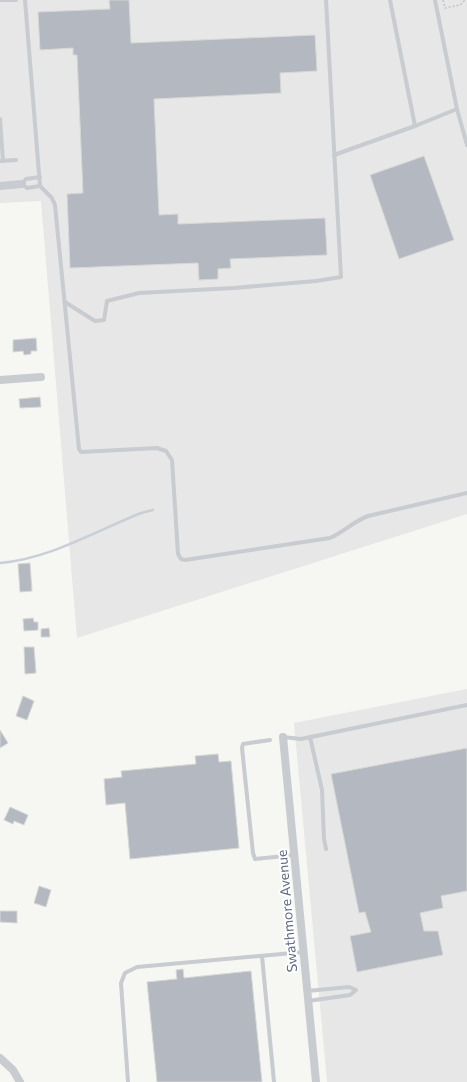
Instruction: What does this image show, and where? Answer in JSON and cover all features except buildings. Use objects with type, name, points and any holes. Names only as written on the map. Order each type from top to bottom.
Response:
[{"type":"street","points":[[0,186],[22,184]]},
{"type":"street","points":[[0,380],[41,377]]},
{"type":"street","name":"Swathmore Avenue","points":[[283,737],[316,1082]]},
{"type":"street","points":[[0,1058],[13,1070],[20,1082]]},
{"type":"lane","points":[[0,0],[16,0]]},
{"type":"lane","points":[[25,0],[40,186],[52,198],[55,205],[79,449],[81,452],[157,448],[166,451],[172,460],[178,554],[181,559],[185,560],[330,538],[339,534],[358,519],[467,493]]},
{"type":"lane","points":[[65,302],[94,321],[104,320],[107,300],[139,293],[234,288],[316,281],[341,277],[326,0]]},
{"type":"lane","points":[[390,0],[415,126]]},
{"type":"lane","points":[[435,0],[457,109],[467,145]]},
{"type":"lane","points":[[334,154],[415,126],[457,109]]},
{"type":"lane","points":[[0,119],[2,161],[16,160]]},
{"type":"lane","points":[[40,177],[26,179],[22,184],[27,188],[40,186]]},
{"type":"lane","points":[[283,737],[301,739],[467,705]]},
{"type":"lane","points":[[310,737],[322,790],[324,839],[326,849]]},
{"type":"lane","points":[[270,740],[243,744],[242,748],[253,853],[255,859],[294,855]]},
{"type":"lane","points":[[128,1082],[121,984],[125,973],[136,967],[304,952]]},
{"type":"lane","points":[[262,956],[274,1082]]},
{"type":"lane","points":[[307,991],[349,987],[356,990],[350,994],[308,1001]]},
{"type":"path","points":[[443,0],[445,8],[460,5],[465,0]]},
{"type":"shaded area","points":[[0,0],[467,0],[467,514],[77,638],[41,201],[0,203]]},
{"type":"shaded area","points":[[467,689],[467,1082],[327,1082],[294,723]]},
{"type":"waterway","points":[[0,563],[36,556],[54,550],[141,513],[153,510]]}]
